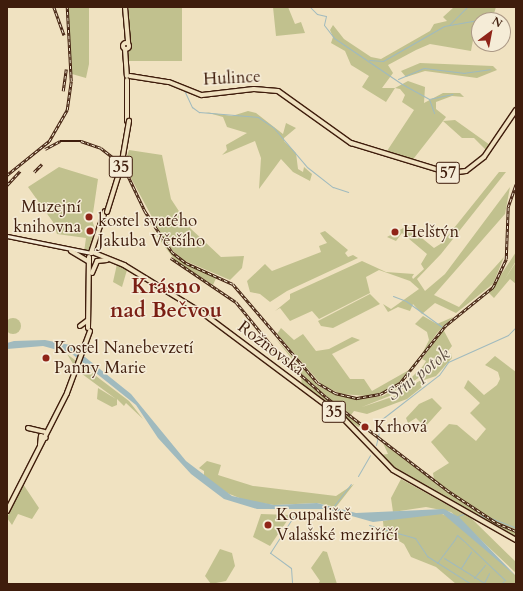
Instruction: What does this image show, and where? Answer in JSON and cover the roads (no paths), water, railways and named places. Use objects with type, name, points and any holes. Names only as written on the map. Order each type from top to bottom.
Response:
[{"type":"main road","name":"35","points":[[96,258],[97,240],[119,167],[128,121],[129,78],[124,7]]},
{"type":"main road","name":"Hulince","points":[[129,78],[144,78],[170,82],[202,95],[258,89],[279,91],[355,145],[429,169],[462,173],[487,153],[516,110]]},
{"type":"main road","name":"35","points":[[90,254],[106,211]]},
{"type":"main road","points":[[7,236],[90,254],[90,286],[87,322],[80,326]]},
{"type":"main road","name":"35","points":[[97,240],[98,252],[111,259]]},
{"type":"main road","points":[[71,251],[88,261],[90,286]]},
{"type":"main road","name":"35","points":[[90,254],[96,258]]},
{"type":"main road","name":"35","points":[[90,254],[96,258]]},
{"type":"main road","points":[[7,510],[49,429],[78,368],[89,329],[92,275],[96,258]]},
{"type":"main road","name":"Rožnovská","points":[[96,258],[111,259],[118,262],[195,308],[346,420],[395,472],[516,540]]},
{"type":"main road","name":"Rožnovská","points":[[96,258],[118,262]]},
{"type":"main road","points":[[92,275],[99,260],[118,262]]},
{"type":"main road","points":[[89,297],[89,329]]},
{"type":"main road","points":[[28,428],[40,433],[49,429]]},
{"type":"main road","points":[[7,510],[45,437]]},
{"type":"main road","points":[[20,484],[25,482]]},
{"type":"water","points":[[45,340],[70,345],[131,394],[186,461],[232,496],[274,505],[317,503],[356,513],[444,509],[459,517],[516,576],[443,514],[373,522],[327,509],[257,509],[224,499],[191,474],[158,438],[136,405],[72,354],[43,346],[7,349],[7,343],[14,341]]},
{"type":"waterway","points":[[310,7],[317,14],[326,16],[324,25],[334,38],[402,84],[429,99],[452,94]]},
{"type":"waterway","points":[[449,25],[467,7]]},
{"type":"waterway","points":[[369,60],[383,61],[444,26],[471,21]]},
{"type":"waterway","points":[[398,79],[424,68],[463,73],[490,69]]},
{"type":"waterway","points":[[184,90],[192,107],[199,112],[258,117],[273,127],[307,167],[333,187],[348,192]]},
{"type":"waterway","points":[[429,99],[434,113]]},
{"type":"waterway","points":[[393,296],[406,301],[442,327]]},
{"type":"waterway","name":"Srní potok","points":[[376,445],[382,419],[439,375],[448,362],[508,335],[516,327]]},
{"type":"waterway","name":"Srní potok","points":[[358,476],[370,455]]},
{"type":"waterway","name":"Srní potok","points":[[333,507],[351,484]]},
{"type":"waterway","points":[[469,512],[485,517]]},
{"type":"waterway","points":[[458,516],[466,513]]},
{"type":"waterway","points":[[292,582],[291,568],[270,553],[295,514]]},
{"type":"waterway","points":[[488,517],[516,528]]},
{"type":"waterway","points":[[369,525],[415,538],[427,556],[471,584]]},
{"type":"waterway","points":[[455,539],[457,535],[505,580]]},
{"type":"waterway","points":[[437,563],[455,539]]},
{"type":"waterway","points":[[461,568],[471,552]]},
{"type":"waterway","points":[[444,558],[486,584]]},
{"type":"waterway","points":[[474,578],[485,565]]},
{"type":"waterway","points":[[484,583],[489,573]]},
{"type":"waterway","points":[[501,584],[504,581]]},
{"type":"railway","points":[[54,7],[64,35]]},
{"type":"railway","points":[[7,175],[49,141],[67,110],[71,81],[67,7]]},
{"type":"railway","points":[[63,91],[66,69]]},
{"type":"railway","points":[[45,149],[60,141],[81,141],[101,148],[119,162]]},
{"type":"railway","points":[[34,172],[42,164]]},
{"type":"railway","points":[[123,165],[145,211],[172,252],[186,263],[233,284],[318,383],[335,393],[357,398],[380,394],[400,383],[445,326],[493,287],[506,259],[508,207],[516,184]]},
{"type":"railway","points":[[7,185],[20,171]]},
{"type":"railway","points":[[171,258],[236,302],[281,357],[326,397],[447,490],[497,523],[516,531]]},
{"type":"place","name":"Muzejní knihovna","points":[[89,217]]},
{"type":"place","name":"kostel svatého Jakuba Většího","points":[[90,231]]},
{"type":"place","name":"Helštýn","points":[[395,232]]},
{"type":"place","name":"Kostel Nanebevzetí Panny Marie","points":[[46,358]]},
{"type":"place","name":"Krhová","points":[[365,427]]},
{"type":"place","name":"Koupaliště Valašské meziříčí","points":[[268,525]]},
{"type":"district","name":"Krásno nad Bečvou","points":[[166,299]]}]
